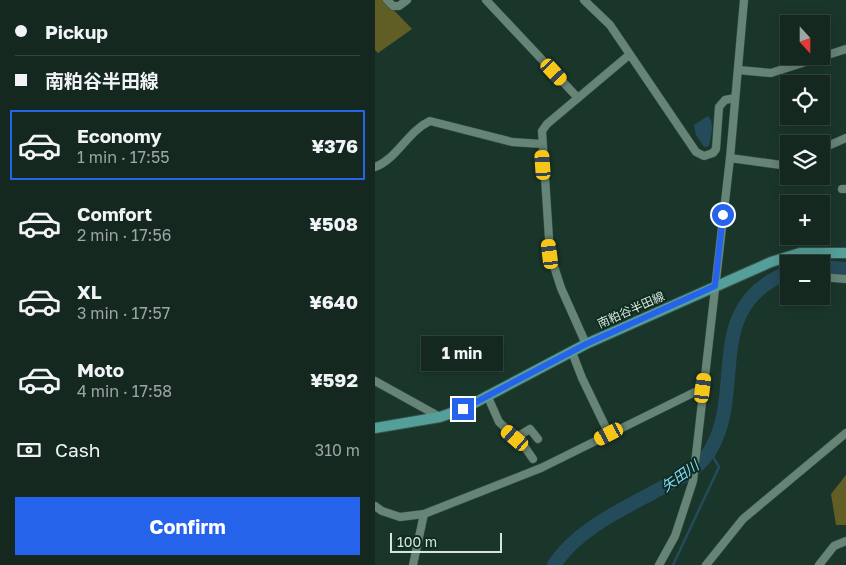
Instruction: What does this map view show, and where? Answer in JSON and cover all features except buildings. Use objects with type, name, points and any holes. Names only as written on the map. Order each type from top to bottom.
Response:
[{"type":"main road","name":"南粕谷半田線","points":[[375,428],[440,417],[463,409],[586,344],[771,262],[799,253],[846,253]]},
{"type":"street","points":[[387,0],[393,6],[399,6],[407,0]]},
{"type":"street","points":[[486,0],[578,98]]},
{"type":"street","points":[[585,0],[609,25],[696,152],[705,156],[713,153],[716,149],[721,103],[735,98]]},
{"type":"street","points":[[659,565],[675,536],[693,481],[730,158],[744,0]]},
{"type":"street","points":[[738,70],[771,73],[846,49]]},
{"type":"street","points":[[586,344],[561,288],[550,254],[541,144],[542,131],[547,124],[629,55]]},
{"type":"street","points":[[375,167],[389,157],[419,126],[430,121],[511,142],[541,144]]},
{"type":"street","points":[[830,144],[846,138]]},
{"type":"street","points":[[730,158],[780,165]]},
{"type":"street","points":[[830,278],[846,279]]},
{"type":"street","points":[[572,352],[609,434]]},
{"type":"street","points":[[375,381],[440,417]]},
{"type":"street","points":[[375,506],[382,511],[400,517],[424,514],[541,468],[703,388]]},
{"type":"street","points":[[487,395],[499,422],[533,460]]},
{"type":"street","points":[[515,438],[530,427],[538,439]]},
{"type":"street","points":[[706,565],[743,519],[846,433]]},
{"type":"street","points":[[413,565],[424,514]]},
{"type":"street","points":[[819,565],[834,546],[846,541]]},
{"type":"shaded area","points":[[375,0],[384,0],[412,29],[378,53],[375,50]]},
{"type":"shaded area","points":[[846,475],[846,525],[836,525],[831,494]]},
{"type":"water","points":[[708,116],[712,126],[711,134],[709,146],[704,147],[696,135],[694,125]]},
{"type":"waterway","name":"矢田川","points":[[830,268],[846,269]]},
{"type":"waterway","name":"矢田川","points":[[554,565],[574,542],[599,522],[686,474],[706,457],[721,425],[735,327],[745,305],[762,287],[780,277]]},
{"type":"waterway","points":[[673,565],[719,467],[710,452]]},
{"type":"route","points":[[463,409],[586,344],[715,286],[723,215]]}]
